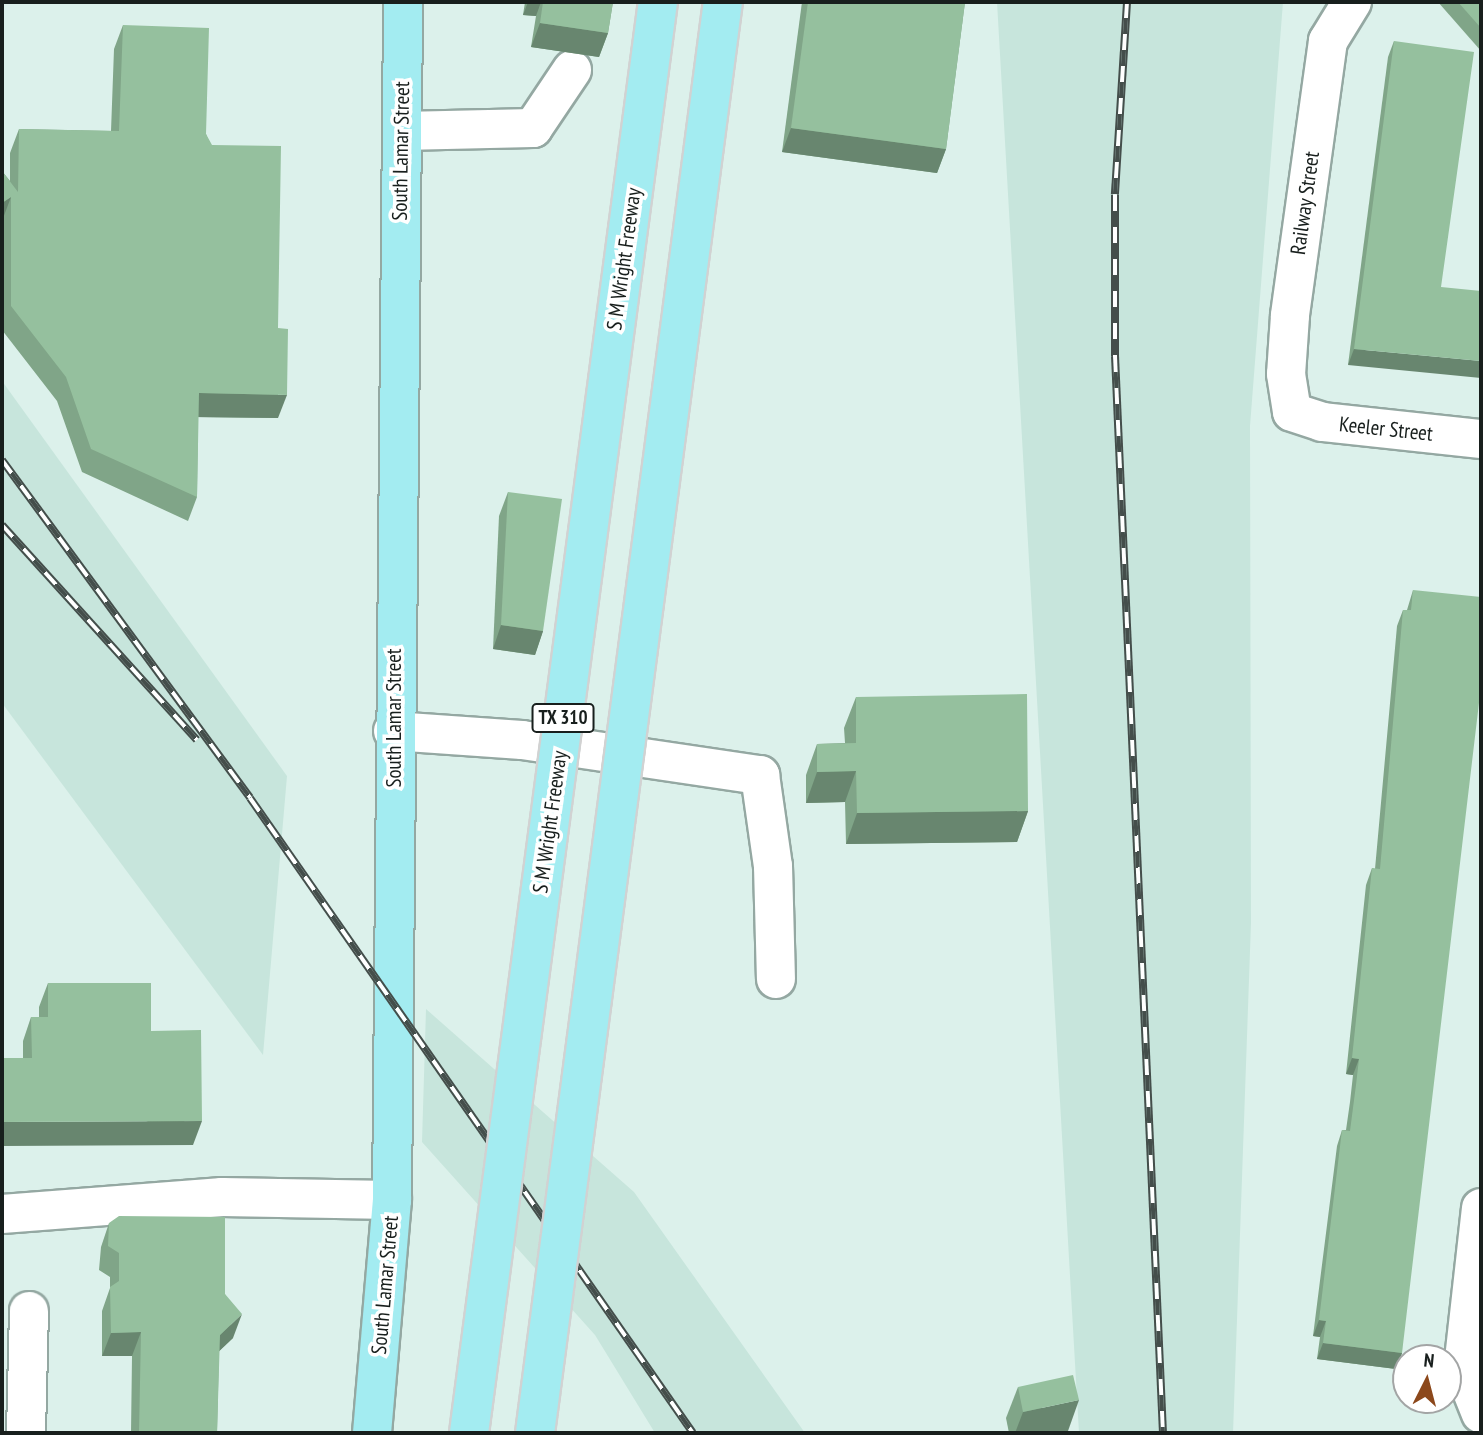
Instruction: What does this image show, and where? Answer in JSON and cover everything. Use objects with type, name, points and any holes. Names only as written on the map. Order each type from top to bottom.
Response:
[{"type":"main road","name":"South Lamar Street","points":[[372,1433],[392,1200],[393,731],[403,2]]},
{"type":"main road","name":"S M Wright Freeway","points":[[469,1433],[658,2]]},
{"type":"main road","name":"TX 310","points":[[535,1433],[723,2]]},
{"type":"street","name":"Railway Street","points":[[1292,412],[1286,373],[1290,316],[1328,41],[1352,2]]},
{"type":"street","points":[[402,131],[533,128],[572,70]]},
{"type":"street","name":"Keeler Street","points":[[1292,412],[1322,422],[1481,439]]},
{"type":"street","points":[[393,731],[522,740],[760,775],[773,866],[776,979]]},
{"type":"street","points":[[2,1214],[222,1197],[392,1200]]},
{"type":"street","points":[[1481,1208],[1463,1369],[1481,1415]]},
{"type":"street","points":[[26,1433],[29,1311]]},
{"type":"shaded area","points":[[997,2],[1283,2],[1250,426],[1251,923],[1233,1433],[1079,1433]]},
{"type":"shaded area","points":[[2,381],[287,776],[263,1055],[2,703]]},
{"type":"shaded area","points":[[426,1009],[634,1192],[805,1433],[655,1433],[595,1335],[422,1142]]},
{"type":"building","points":[[543,2],[613,2],[608,33],[540,23]]},
{"type":"building","points":[[808,2],[965,2],[946,149],[791,128]]},
{"type":"building","points":[[1458,2],[1481,2],[1481,28]]},
{"type":"building","points":[[123,25],[209,28],[206,134],[212,145],[281,146],[278,328],[288,329],[287,395],[199,393],[197,497],[91,449],[66,377],[11,306],[11,197],[2,203],[2,171],[18,192],[19,129],[119,131]]},
{"type":"building","points":[[1394,41],[1474,52],[1441,287],[1481,291],[1481,361],[1354,349]]},
{"type":"building","points":[[508,492],[562,499],[543,631],[501,625]]},
{"type":"building","points":[[1413,590],[1481,597],[1481,686],[1403,1344],[1392,1344],[1392,1352],[1323,1343],[1326,1321],[1319,1320],[1342,1130],[1350,1131],[1356,1085],[1359,1059],[1352,1058],[1372,868],[1380,869],[1403,610],[1411,610]]},
{"type":"building","points":[[1027,694],[1028,811],[857,813],[856,771],[817,772],[817,744],[856,743],[856,697]]},
{"type":"building","points":[[48,983],[151,983],[151,1031],[201,1030],[202,1121],[2,1122],[2,1058],[32,1058],[31,1017],[48,1017]]},
{"type":"building","points":[[119,1216],[225,1217],[225,1294],[242,1314],[220,1335],[217,1433],[139,1433],[141,1332],[111,1333],[110,1287],[119,1281],[119,1253],[108,1246],[109,1223]]},
{"type":"building","points":[[1073,1375],[1079,1400],[1023,1412],[1018,1387]]},
{"type":"railway","points":[[1127,2],[1115,195],[1115,356],[1163,1433]]},
{"type":"railway","points":[[2,460],[250,798],[693,1433]]},
{"type":"railway","points":[[2,525],[197,740]]}]
